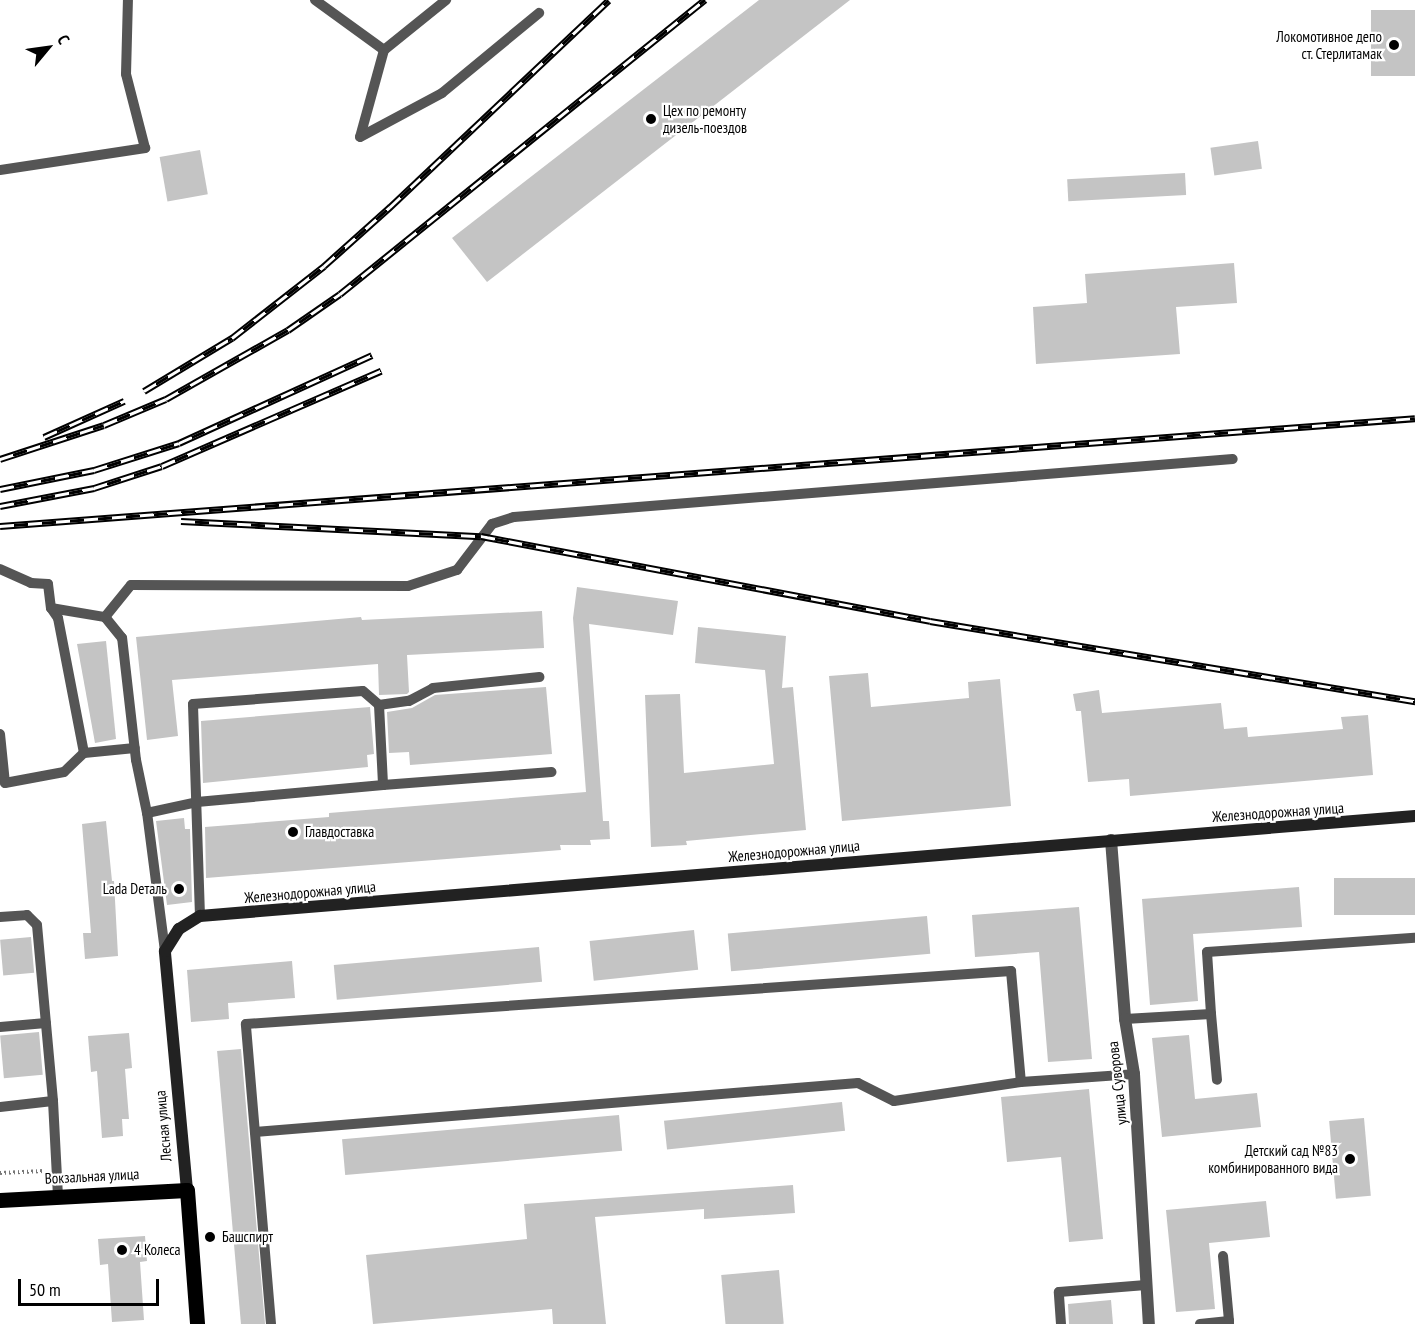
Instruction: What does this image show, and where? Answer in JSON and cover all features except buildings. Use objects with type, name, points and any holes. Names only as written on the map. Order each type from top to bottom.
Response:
[{"type":"main road","name":"Железнодорожная улица","points":[[165,951],[179,929],[200,916],[1415,816]]},
{"type":"main road","name":"Лесная улица","points":[[165,951],[197,1324]]},
{"type":"main road","name":"Вокзальная улица","points":[[0,1200],[58,1195],[187,1191]]},
{"type":"street","name":"улица Суворова","points":[[1111,840],[1125,1019],[1134,1074],[1149,1324]]},
{"type":"lane","points":[[0,170],[145,148],[126,74],[128,0]]},
{"type":"lane","points":[[315,0],[384,50]]},
{"type":"lane","points":[[446,0],[384,50],[360,137],[442,93],[539,13]]},
{"type":"lane","points":[[105,617],[131,585],[408,586],[457,570],[492,524],[514,518],[1233,459]]},
{"type":"lane","points":[[0,569],[31,583],[48,584],[51,608],[58,618],[84,753]]},
{"type":"lane","points":[[51,608],[105,617],[122,638],[135,748],[147,813],[165,951]]},
{"type":"lane","points":[[379,705],[409,701],[434,688],[538,677]]},
{"type":"lane","points":[[200,916],[194,704],[363,691],[379,705],[383,785]]},
{"type":"lane","points":[[0,734],[5,783],[64,772],[84,753],[135,748]]},
{"type":"lane","points":[[147,813],[198,802],[551,772]]},
{"type":"lane","points":[[0,917],[27,915],[37,925],[53,1101],[58,1195]]},
{"type":"lane","points":[[1217,1080],[1207,952],[1415,938]]},
{"type":"lane","points":[[272,1324],[246,1024],[1011,970],[1021,1082]]},
{"type":"lane","points":[[1125,1019],[1211,1014]]},
{"type":"lane","points":[[0,1027],[46,1023]]},
{"type":"lane","points":[[255,1132],[858,1083],[894,1101],[1021,1082],[1134,1074]]},
{"type":"lane","points":[[0,1107],[53,1101]]},
{"type":"lane","points":[[1200,1324],[1229,1323],[1223,1256]]},
{"type":"lane","points":[[1061,1324],[1059,1293],[1146,1285]]},
{"type":"path","points":[[0,1173],[57,1170]]},
{"type":"railway","points":[[144,391],[232,338],[324,266],[390,207],[609,0]]},
{"type":"railway","points":[[0,459],[104,425],[166,399],[288,330],[340,294],[705,0]]},
{"type":"railway","points":[[0,489],[94,470],[179,443],[372,355]]},
{"type":"railway","points":[[0,506],[94,488],[162,466],[381,371]]},
{"type":"railway","points":[[44,437],[124,401]]},
{"type":"railway","points":[[0,526],[1415,418]]},
{"type":"railway","points":[[181,521],[481,536],[930,621],[1415,701]]},
{"type":"place","name":"Локомотивное депо ст. Стерлитамак","points":[[1394,45]]},
{"type":"place","name":"Цех по ремонту дизель-поездов","points":[[651,119]]},
{"type":"place","name":"Главдоставка","points":[[293,832]]},
{"type":"place","name":"Lada Dеталь","points":[[179,889]]},
{"type":"place","name":"Детский сад №83 комбинированного вида","points":[[1350,1159]]},
{"type":"place","name":"Башспирт","points":[[210,1237]]},
{"type":"place","name":"4 Колеса","points":[[122,1250]]}]
